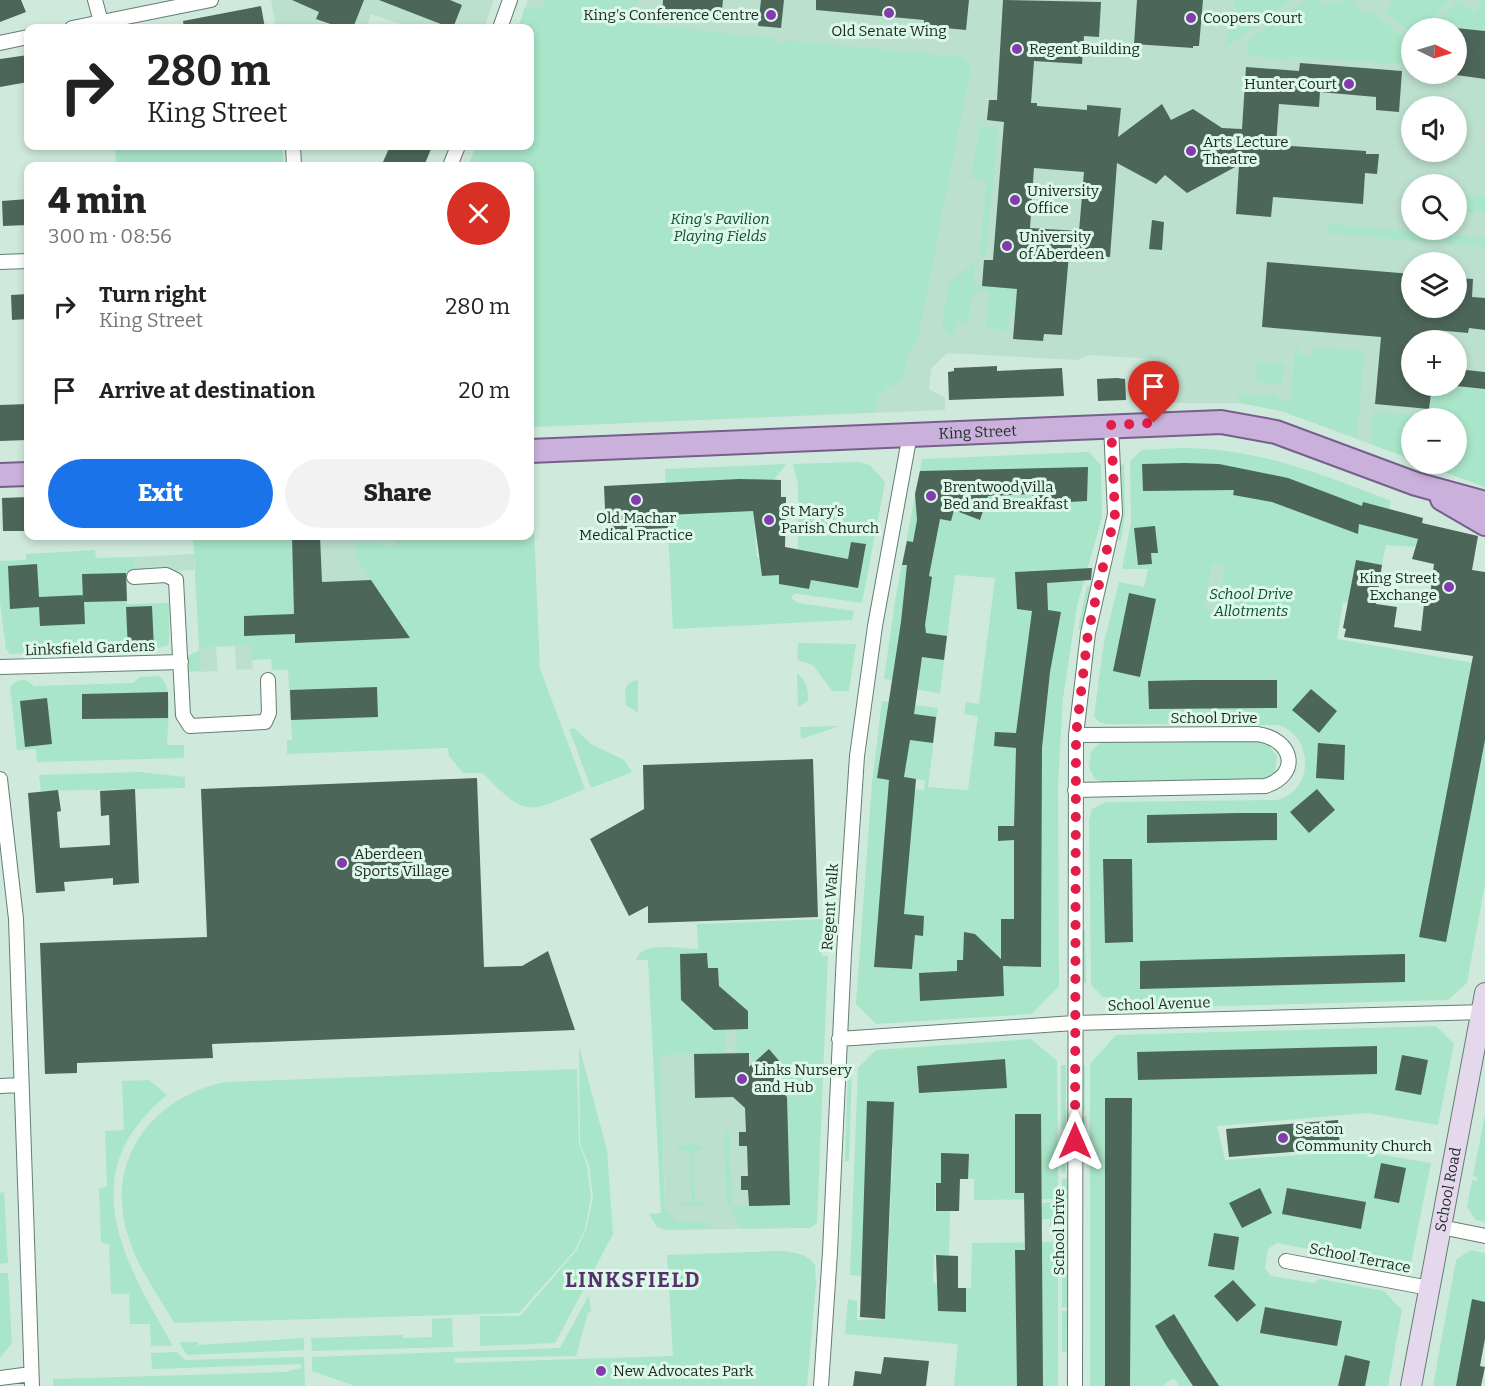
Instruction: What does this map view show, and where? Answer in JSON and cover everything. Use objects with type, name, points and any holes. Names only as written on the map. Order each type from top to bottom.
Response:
[{"type":"main road","name":"King Street","points":[[534,451],[1209,422],[1253,427],[1284,435],[1416,484],[1485,503]]},
{"type":"main road","points":[[0,475],[24,474]]},
{"type":"main road","name":"King Street","points":[[1416,484],[1485,524]]},
{"type":"street","points":[[95,0],[101,22]]},
{"type":"street","points":[[91,24],[211,0]]},
{"type":"street","points":[[501,24],[510,0]]},
{"type":"street","points":[[0,43],[24,38]]},
{"type":"street","points":[[0,262],[24,261]]},
{"type":"street","name":"School Drive","points":[[1075,1386],[1076,735],[1088,633],[1115,514],[1111,425]]},
{"type":"street","name":"Regent Walk","points":[[821,1386],[831,1251],[839,1039],[852,828],[862,718],[883,579],[910,434]]},
{"type":"street","points":[[134,577],[166,575],[176,580],[183,715],[186,722],[195,727],[265,722],[269,712],[268,680]]},
{"type":"street","name":"Linksfield Gardens","points":[[0,667],[181,662]]},
{"type":"street","name":"School Drive","points":[[1075,790],[1265,786],[1276,783],[1285,773],[1289,759],[1284,745],[1273,736],[1265,735],[1076,735]]},
{"type":"street","points":[[0,779],[16,919],[32,1380],[0,1378]]},
{"type":"street","name":"School Avenue","points":[[839,1039],[1074,1023],[1484,1006]]},
{"type":"street","name":"School Road","points":[[1411,1386],[1484,1006]]},
{"type":"street","points":[[0,1086],[21,1085]]},
{"type":"street","points":[[1441,1227],[1485,1236]]},
{"type":"street","name":"School Terrace","points":[[1286,1261],[1429,1288]]},
{"type":"shaded area","points":[[271,0],[494,0],[485,24],[400,24],[371,14],[367,24],[275,24]]},
{"type":"shaded area","name":"University of Aberdeen","points":[[528,0],[1485,0],[1485,487],[1450,474],[1467,474],[1467,408],[1401,408],[1401,455],[1281,411],[1245,403],[1154,403],[1157,359],[1089,355],[1077,360],[947,353],[931,369],[929,389],[945,398],[945,410],[534,427],[534,162],[470,162],[474,150],[534,150],[534,24],[519,24]]},
{"type":"shaded area","points":[[276,540],[395,540],[396,579],[410,638],[291,643]]},
{"type":"shaded area","points":[[194,554],[194,570],[136,573],[135,557]]},
{"type":"shaded area","points":[[1213,563],[1225,565],[1216,612],[1204,610]]},
{"type":"shaded area","points":[[251,645],[253,669],[236,670],[235,646]]},
{"type":"shaded area","points":[[216,647],[218,671],[201,672],[199,648]]},
{"type":"shaded area","name":"Links Nursery and Hub","points":[[707,953],[708,968],[718,968],[719,986],[799,1035],[817,1223],[810,1228],[666,1230],[660,1055],[666,1055],[657,954]]},
{"type":"green space","name":"King's Pavilion Playing Fields","points":[[544,0],[637,0],[635,23],[776,39],[776,44],[782,45],[783,40],[963,57],[971,66],[918,339],[908,356],[903,380],[887,388],[876,399],[877,412],[534,427],[534,162],[470,162],[474,150],[534,150],[534,24],[519,24],[525,7],[542,9]]},
{"type":"green space","points":[[1234,0],[1292,0],[1224,48],[1230,26],[1239,9],[1233,8]]},
{"type":"green space","points":[[1307,0],[1319,0],[1320,3],[1355,0],[1353,2],[1365,15],[1372,11],[1401,36],[1401,64],[1291,56],[1290,59],[1247,56],[1249,40]]},
{"type":"green space","points":[[1395,0],[1449,0],[1432,18],[1401,18],[1401,25],[1385,11]]},
{"type":"green space","points":[[1458,0],[1473,13],[1483,4],[1479,0],[1485,0],[1485,31],[1467,29],[1467,18],[1441,18]]},
{"type":"green space","points":[[980,126],[998,128],[986,256],[980,256],[986,180],[971,178]]},
{"type":"green space","points":[[115,150],[282,150],[284,162],[116,162]]},
{"type":"green space","points":[[1467,195],[1485,196],[1485,213],[1467,212]]},
{"type":"green space","points":[[1328,224],[1401,231],[1401,240],[1327,233]]},
{"type":"green space","points":[[1467,236],[1485,238],[1485,247],[1406,240],[1467,240]]},
{"type":"green space","points":[[975,262],[974,284],[1024,290],[1026,313],[1010,314],[1008,330],[986,328],[989,293],[981,290],[972,295],[968,323],[956,322],[955,334],[950,334],[942,325],[949,282]]},
{"type":"green space","points":[[1295,347],[1300,347],[1299,354],[1311,356],[1313,348],[1364,351],[1357,438],[1281,411],[1240,403],[1236,394],[1277,396],[1277,400],[1291,402]]},
{"type":"green space","points":[[1257,362],[1284,364],[1282,384],[1256,382]]},
{"type":"green space","points":[[1467,388],[1485,389],[1485,487],[1450,474],[1467,474],[1467,408],[1430,408],[1431,396],[1467,396]]},
{"type":"green space","points":[[1373,412],[1401,414],[1401,455],[1371,444]]},
{"type":"green space","name":"School Drive Allotments","points":[[1179,448],[1235,452],[1262,457],[1313,472],[1391,501],[1389,509],[1418,539],[1415,547],[1386,545],[1373,608],[1343,602],[1337,639],[1485,665],[1485,884],[1467,983],[1448,1000],[1115,1009],[1106,1000],[1108,997],[1103,997],[1091,985],[1089,820],[1092,809],[1106,802],[1276,800],[1289,795],[1298,786],[1305,763],[1298,740],[1290,731],[1278,725],[1106,724],[1099,722],[1094,716],[1104,642],[1119,582],[1144,587],[1148,569],[1122,569],[1131,523],[1130,461],[1142,450]],"holes":[[[1213,563],[1225,566],[1216,612],[1204,609]]]},
{"type":"green space","points":[[1089,452],[1101,465],[1102,517],[1077,606],[1063,698],[1058,784],[1059,986],[1032,1014],[876,1024],[856,1004],[872,783],[882,701],[938,708],[928,787],[968,790],[978,716],[964,714],[966,702],[979,704],[995,578],[955,575],[940,693],[892,686],[892,680],[884,679],[895,601],[922,459]],"holes":[[[912,779],[925,780],[924,790],[911,789]]]},
{"type":"green space","points":[[858,462],[870,465],[885,482],[862,603],[799,594],[794,594],[791,598],[798,603],[854,611],[852,620],[673,629],[665,469],[786,464],[774,480],[752,498],[757,557],[760,557],[762,575],[779,575],[779,584],[809,589],[811,580],[857,588],[866,544],[851,542],[848,559],[798,550],[798,484],[793,464]]},
{"type":"green space","points":[[1124,464],[1125,514],[1121,540],[1118,540],[1122,510],[1121,465]]},
{"type":"green space","points":[[534,530],[540,669],[585,789],[539,807],[519,805],[483,773],[463,773],[449,756],[448,748],[287,754],[287,740],[292,740],[288,670],[272,670],[271,659],[252,660],[251,645],[199,648],[193,540],[292,540],[295,643],[409,638],[356,557],[356,546],[367,541],[395,547],[395,540],[534,540]]},
{"type":"green space","points":[[95,550],[96,558],[135,557],[136,573],[126,573],[127,604],[169,603],[169,645],[154,649],[10,654],[6,649],[0,602],[0,561],[26,560],[26,554]]},
{"type":"green space","points":[[1087,586],[1091,586],[1082,630],[1078,629]]},
{"type":"green space","points":[[798,643],[856,644],[849,691],[832,691],[813,665],[797,660]]},
{"type":"green space","points":[[200,650],[201,671],[187,672],[186,657]]},
{"type":"green space","points":[[797,673],[805,682],[808,697],[808,701],[798,707]]},
{"type":"green space","points":[[159,676],[164,681],[169,698],[167,745],[184,745],[184,758],[37,762],[36,749],[17,750],[10,687],[16,682],[25,680],[34,686],[133,683],[140,677]]},
{"type":"green space","points":[[638,679],[638,713],[626,705],[625,690],[628,684]]},
{"type":"green space","points":[[840,726],[801,739],[800,727]]},
{"type":"green space","points":[[574,728],[591,744],[624,760],[632,772],[591,788],[569,729]]},
{"type":"green space","points":[[1255,740],[1266,742],[1277,756],[1275,772],[1265,779],[1108,784],[1095,779],[1089,767],[1091,751],[1101,742]]},
{"type":"green space","points":[[139,772],[185,777],[185,788],[41,791],[39,775]]},
{"type":"green space","points":[[825,919],[822,956],[828,956],[817,1223],[810,1228],[741,1228],[733,1215],[732,1207],[727,1207],[724,1134],[729,1129],[732,1206],[790,1204],[787,1097],[773,1082],[769,1050],[755,1061],[748,1053],[737,1053],[736,1029],[719,986],[718,968],[708,968],[707,953],[680,954],[681,1000],[714,1030],[726,1029],[726,1053],[660,1055],[665,1210],[677,1222],[705,1222],[715,1228],[666,1230],[657,1227],[649,1214],[661,1213],[648,960],[636,960],[646,950],[654,948],[698,949],[697,924]]},
{"type":"green space","points":[[1081,930],[1085,930],[1086,983],[1082,983]]},
{"type":"green space","points":[[1436,1026],[1454,1044],[1438,1125],[1368,1113],[1217,1126],[1225,1160],[1360,1151],[1431,1163],[1411,1263],[1399,1271],[1323,1256],[1319,1251],[1277,1243],[1268,1249],[1265,1268],[1271,1276],[1313,1283],[1320,1279],[1384,1291],[1402,1310],[1388,1386],[1179,1386],[1174,1378],[1162,1386],[1090,1386],[1090,1064],[1116,1035]]},
{"type":"green space","points":[[1031,1039],[1057,1061],[1058,1199],[974,1200],[974,1179],[968,1179],[968,1154],[941,1154],[941,1183],[935,1183],[935,1210],[950,1211],[949,1255],[934,1255],[933,1283],[938,1284],[966,1311],[966,1288],[971,1288],[972,1243],[1058,1242],[1058,1386],[954,1386],[958,1344],[845,1334],[848,1299],[857,1301],[857,1320],[885,1319],[888,1285],[878,1284],[878,1277],[850,1275],[858,1068],[876,1050]],"holes":[[[867,1145],[893,1146],[892,1180],[866,1179]],[[864,1193],[891,1193],[890,1227],[863,1227]],[[864,1238],[889,1238],[888,1270],[863,1270]]]},
{"type":"green space","points":[[579,1046],[607,1150],[613,1234],[555,1343],[480,1346],[480,1316],[520,1316],[576,1251],[586,1230],[593,1198],[589,1165],[580,1144]]},
{"type":"green space","points":[[1061,1065],[1066,1065],[1066,1129],[1061,1129]]},
{"type":"green space","points":[[1081,1065],[1085,1065],[1085,1111],[1081,1111]]},
{"type":"green space","points":[[852,1066],[849,1161],[845,1161],[848,1070]]},
{"type":"green space","points":[[577,1069],[579,1144],[587,1165],[591,1197],[585,1229],[575,1250],[519,1313],[174,1323],[133,1250],[123,1211],[122,1185],[128,1160],[139,1138],[155,1119],[175,1103],[198,1090],[225,1082]]},
{"type":"green space","points":[[149,1080],[167,1095],[138,1125],[121,1155],[114,1186],[116,1218],[124,1250],[138,1282],[173,1346],[151,1346],[150,1324],[130,1324],[129,1294],[111,1294],[109,1244],[101,1243],[99,1188],[107,1187],[105,1131],[124,1130],[122,1081]]},
{"type":"green space","points":[[1485,1115],[1485,1222],[1476,1220],[1467,1207],[1472,1180],[1477,1181],[1477,1177],[1473,1176]]},
{"type":"green space","points":[[1081,1116],[1086,1116],[1085,1159],[1081,1159]]},
{"type":"green space","points":[[1061,1133],[1066,1133],[1066,1173],[1062,1173]]},
{"type":"green space","points":[[697,1144],[704,1150],[693,1151],[695,1202],[706,1202],[706,1205],[681,1206],[681,1203],[692,1202],[690,1151],[679,1151],[678,1145]]},
{"type":"green space","points":[[1062,1179],[1067,1179],[1067,1218],[1062,1226]]},
{"type":"green space","points":[[4,1192],[8,1263],[0,1264],[0,1193]]},
{"type":"green space","points":[[1058,1202],[1058,1225],[1050,1226],[1050,1219],[1042,1219],[1042,1203]]},
{"type":"green space","points":[[1470,1250],[1485,1253],[1485,1302],[1472,1300],[1456,1386],[1433,1386],[1456,1260]]},
{"type":"green space","points":[[775,1251],[802,1255],[815,1265],[816,1285],[807,1386],[355,1386],[312,1371],[312,1357],[560,1348],[589,1295],[591,1312],[588,1313],[576,1356],[455,1358],[454,1363],[673,1356],[667,1255]]},
{"type":"green space","points":[[1062,1267],[1067,1267],[1067,1308],[1062,1307]]},
{"type":"green space","points":[[0,1273],[8,1273],[12,1343],[0,1358]]},
{"type":"green space","points":[[1062,1311],[1067,1311],[1067,1352],[1062,1352]]},
{"type":"green space","points":[[452,1318],[453,1347],[312,1351],[311,1338],[403,1335],[403,1338],[432,1337],[432,1319]]},
{"type":"green space","points":[[304,1338],[304,1350],[187,1355],[179,1342],[198,1342],[198,1345]]},
{"type":"green space","points":[[177,1352],[185,1360],[304,1357],[305,1386],[53,1386],[53,1379],[285,1372],[301,1368],[301,1364],[152,1369],[151,1353]]},
{"type":"building","points":[[0,0],[21,0],[26,12],[0,22]]},
{"type":"building","points":[[292,0],[364,0],[355,24],[330,24],[316,19],[319,12]]},
{"type":"building","points":[[379,0],[450,0],[462,5],[455,24],[441,24]]},
{"type":"building","points":[[663,0],[723,0],[721,19],[662,17]]},
{"type":"building","name":"King's Conference Centre","points":[[761,0],[784,0],[781,28],[758,26]]},
{"type":"building","points":[[816,0],[969,0],[966,30],[924,26],[924,20],[816,10]]},
{"type":"building","points":[[1003,0],[1101,2],[1099,37],[1084,36],[1082,64],[1034,61],[1031,103],[1037,103],[1037,106],[1087,110],[1087,105],[1121,108],[1118,137],[1162,104],[1171,120],[1193,109],[1222,128],[1242,129],[1246,67],[1299,71],[1300,63],[1401,71],[1399,112],[1376,110],[1376,97],[1320,92],[1319,107],[1279,104],[1276,145],[1366,151],[1366,154],[1379,154],[1377,174],[1365,173],[1363,204],[1273,197],[1271,217],[1236,214],[1239,165],[1187,193],[1165,175],[1156,184],[1117,163],[1110,257],[1069,254],[1062,335],[1044,334],[1043,341],[1013,339],[1017,289],[982,286],[984,260],[993,260],[1004,122],[987,120],[989,100],[997,100]],"holes":[[[1034,168],[1084,172],[1079,231],[1030,228]]]},
{"type":"building","name":"Coopers Court","points":[[1137,0],[1203,0],[1199,46],[1193,46],[1193,48],[1134,44]]},
{"type":"building","points":[[261,6],[264,24],[183,24],[183,21]]},
{"type":"building","points":[[1467,29],[1485,31],[1485,79],[1467,77]]},
{"type":"building","points":[[24,56],[24,83],[0,87],[0,59]]},
{"type":"building","points":[[388,150],[431,150],[426,162],[383,162]]},
{"type":"building","points":[[24,199],[24,225],[3,226],[2,201]]},
{"type":"building","points":[[1152,220],[1164,222],[1162,250],[1149,249]]},
{"type":"building","points":[[1267,262],[1401,273],[1401,318],[1467,318],[1467,279],[1473,279],[1472,297],[1485,298],[1485,330],[1469,328],[1468,333],[1467,330],[1401,330],[1401,396],[1431,396],[1429,408],[1375,404],[1381,337],[1262,327]]},
{"type":"building","points":[[24,294],[24,319],[12,320],[11,295]]},
{"type":"building","points":[[997,366],[997,371],[1062,368],[1064,396],[949,400],[948,372],[954,371],[954,368]]},
{"type":"building","points":[[1467,370],[1485,372],[1485,389],[1467,387]]},
{"type":"building","points":[[1097,379],[1125,379],[1126,400],[1098,401]]},
{"type":"building","points":[[24,404],[24,440],[0,441],[0,405]]},
{"type":"building","points":[[1142,464],[1219,464],[1288,478],[1362,506],[1363,502],[1423,518],[1422,523],[1478,536],[1472,570],[1485,572],[1485,740],[1446,942],[1419,937],[1473,656],[1344,637],[1346,629],[1343,628],[1356,560],[1382,565],[1376,604],[1397,607],[1394,627],[1421,631],[1425,595],[1430,596],[1434,564],[1412,559],[1418,539],[1359,524],[1358,534],[1272,502],[1233,495],[1234,490],[1143,491]]},
{"type":"building","points":[[1088,467],[1087,501],[1050,503],[1050,511],[1032,511],[1032,494],[988,496],[980,520],[954,510],[951,521],[940,519],[929,576],[932,577],[925,625],[926,633],[947,636],[944,660],[922,657],[914,714],[936,717],[933,743],[910,740],[904,777],[916,779],[904,914],[924,916],[923,936],[915,935],[912,969],[874,967],[889,780],[877,778],[901,622],[907,565],[902,565],[907,541],[913,542],[917,520],[915,494],[920,471]]},
{"type":"building","points":[[739,479],[781,480],[781,497],[786,497],[785,547],[848,559],[851,542],[866,544],[858,588],[811,580],[809,589],[779,584],[779,575],[762,576],[753,511],[667,515],[668,528],[606,531],[604,486]]},
{"type":"building","points":[[24,497],[24,531],[3,531],[2,498]]},
{"type":"building","points":[[1155,526],[1158,553],[1151,553],[1152,564],[1138,565],[1134,528]]},
{"type":"building","points":[[292,540],[320,540],[322,582],[371,580],[410,638],[295,643],[295,634],[244,636],[244,616],[294,614]]},
{"type":"building","points":[[37,564],[39,597],[83,595],[82,574],[126,573],[127,601],[84,602],[85,624],[40,626],[39,607],[10,609],[8,566]]},
{"type":"building","points":[[1092,568],[1091,580],[1047,583],[1048,610],[1061,612],[1050,672],[1042,748],[1041,967],[1003,966],[1004,996],[920,1001],[919,973],[957,971],[957,960],[963,960],[964,932],[975,934],[1001,959],[1001,919],[1014,919],[1014,840],[998,841],[998,826],[1014,826],[1016,748],[994,746],[995,732],[1016,733],[1032,611],[1017,609],[1015,572]]},
{"type":"building","points":[[1129,593],[1156,599],[1140,677],[1113,671]]},
{"type":"building","points":[[152,606],[154,649],[128,650],[126,607]]},
{"type":"building","points":[[1277,680],[1277,708],[1149,709],[1148,681]]},
{"type":"building","points":[[377,687],[378,717],[291,720],[290,690]]},
{"type":"building","points":[[1311,689],[1337,711],[1319,733],[1292,710]]},
{"type":"building","points":[[168,692],[168,718],[82,719],[82,694]]},
{"type":"building","points":[[47,698],[52,744],[25,747],[20,701]]},
{"type":"building","points":[[1318,743],[1345,745],[1344,780],[1316,778]]},
{"type":"building","points":[[813,759],[818,917],[648,923],[648,906],[629,916],[590,839],[644,809],[643,765]]},
{"type":"building","name":"Aberdeen Sports Village","points":[[477,778],[484,967],[522,966],[548,951],[575,1030],[212,1044],[213,1058],[77,1063],[77,1073],[45,1074],[40,943],[207,937],[201,789]]},
{"type":"building","points":[[135,789],[139,883],[113,885],[113,878],[64,882],[65,891],[36,893],[28,793],[58,790],[61,811],[57,812],[60,848],[110,845],[109,815],[101,816],[100,791]]},
{"type":"building","points":[[1317,789],[1335,810],[1309,833],[1290,812]]},
{"type":"building","points":[[1277,813],[1277,840],[1147,843],[1147,815]]},
{"type":"building","points":[[1103,859],[1132,859],[1133,942],[1105,943]]},
{"type":"building","points":[[707,953],[708,968],[718,968],[719,986],[748,1011],[748,1029],[714,1030],[681,1000],[680,954]]},
{"type":"building","points":[[1405,954],[1405,982],[1140,989],[1140,961]]},
{"type":"building","points":[[1377,1046],[1377,1074],[1138,1080],[1137,1052]]},
{"type":"building","points":[[769,1049],[787,1070],[773,1082],[787,1097],[790,1205],[749,1206],[748,1190],[741,1190],[741,1176],[748,1176],[747,1146],[739,1146],[739,1132],[746,1132],[745,1108],[733,1097],[695,1098],[694,1054],[749,1053],[749,1067]]},
{"type":"building","points":[[1402,1055],[1428,1060],[1421,1095],[1395,1090]]},
{"type":"building","points":[[1005,1059],[1007,1088],[919,1093],[917,1066]]},
{"type":"building","points":[[1105,1098],[1132,1098],[1130,1386],[1105,1386]]},
{"type":"building","points":[[867,1101],[894,1102],[885,1319],[860,1317]]},
{"type":"building","points":[[1015,1114],[1041,1114],[1043,1386],[1017,1386],[1015,1250],[1025,1250],[1024,1193],[1015,1193]]},
{"type":"building","name":"Seaton Community Church","points":[[1338,1120],[1340,1148],[1229,1157],[1226,1129]]},
{"type":"building","points":[[941,1153],[969,1154],[968,1179],[960,1179],[959,1211],[936,1211],[936,1183],[941,1183]]},
{"type":"building","points":[[1381,1163],[1406,1168],[1399,1203],[1374,1198]]},
{"type":"building","points":[[1260,1188],[1272,1213],[1242,1228],[1229,1203]]},
{"type":"building","points":[[1287,1188],[1366,1202],[1361,1229],[1282,1214]]},
{"type":"building","points":[[1214,1233],[1239,1237],[1234,1270],[1208,1266]]},
{"type":"building","points":[[936,1255],[958,1256],[958,1288],[966,1288],[966,1312],[938,1311]]},
{"type":"building","points":[[1233,1280],[1256,1305],[1237,1322],[1214,1296]]},
{"type":"building","points":[[1472,1299],[1485,1302],[1485,1339],[1480,1366],[1485,1367],[1481,1386],[1456,1386]]},
{"type":"building","points":[[1265,1307],[1342,1321],[1337,1346],[1260,1333]]},
{"type":"building","points":[[1174,1314],[1219,1386],[1193,1386],[1166,1345],[1155,1326]]},
{"type":"building","points":[[1345,1355],[1370,1361],[1365,1386],[1338,1386]]},
{"type":"building","points":[[884,1357],[929,1361],[926,1386],[853,1386],[855,1371],[881,1374]]},
{"type":"place","name":"Old Senate Wing","points":[[889,13]]},
{"type":"place","name":"King's Conference Centre","points":[[771,15]]},
{"type":"place","name":"Coopers Court","points":[[1191,18]]},
{"type":"place","name":"Regent Building","points":[[1017,49]]},
{"type":"place","name":"Hunter Court","points":[[1349,84]]},
{"type":"place","name":"Arts Lecture Theatre","points":[[1191,151]]},
{"type":"place","name":"University Office","points":[[1015,200]]},
{"type":"place","name":"University of Aberdeen","points":[[1007,246]]},
{"type":"place","name":"Brentwood Villa Bed and Breakfast","points":[[931,496]]},
{"type":"place","name":"Old Machar Medical Practice","points":[[636,500]]},
{"type":"place","name":"St Mary's Parish Church","points":[[769,520]]},
{"type":"place","name":"King Street Exchange","points":[[1449,587]]},
{"type":"place","name":"Aberdeen Sports Village","points":[[342,863]]},
{"type":"place","name":"Links Nursery and Hub","points":[[742,1079]]},
{"type":"place","name":"Seaton Community Church","points":[[1283,1138]]},
{"type":"place","name":"New Advocates Park","points":[[601,1371]]},
{"type":"district","name":"LINKSFIELD","points":[[633,1280]]},
{"type":"route","points":[[1075,1141],[1075,766],[1081,678],[1088,633],[1115,514],[1115,473],[1111,425],[1154,423]]}]
